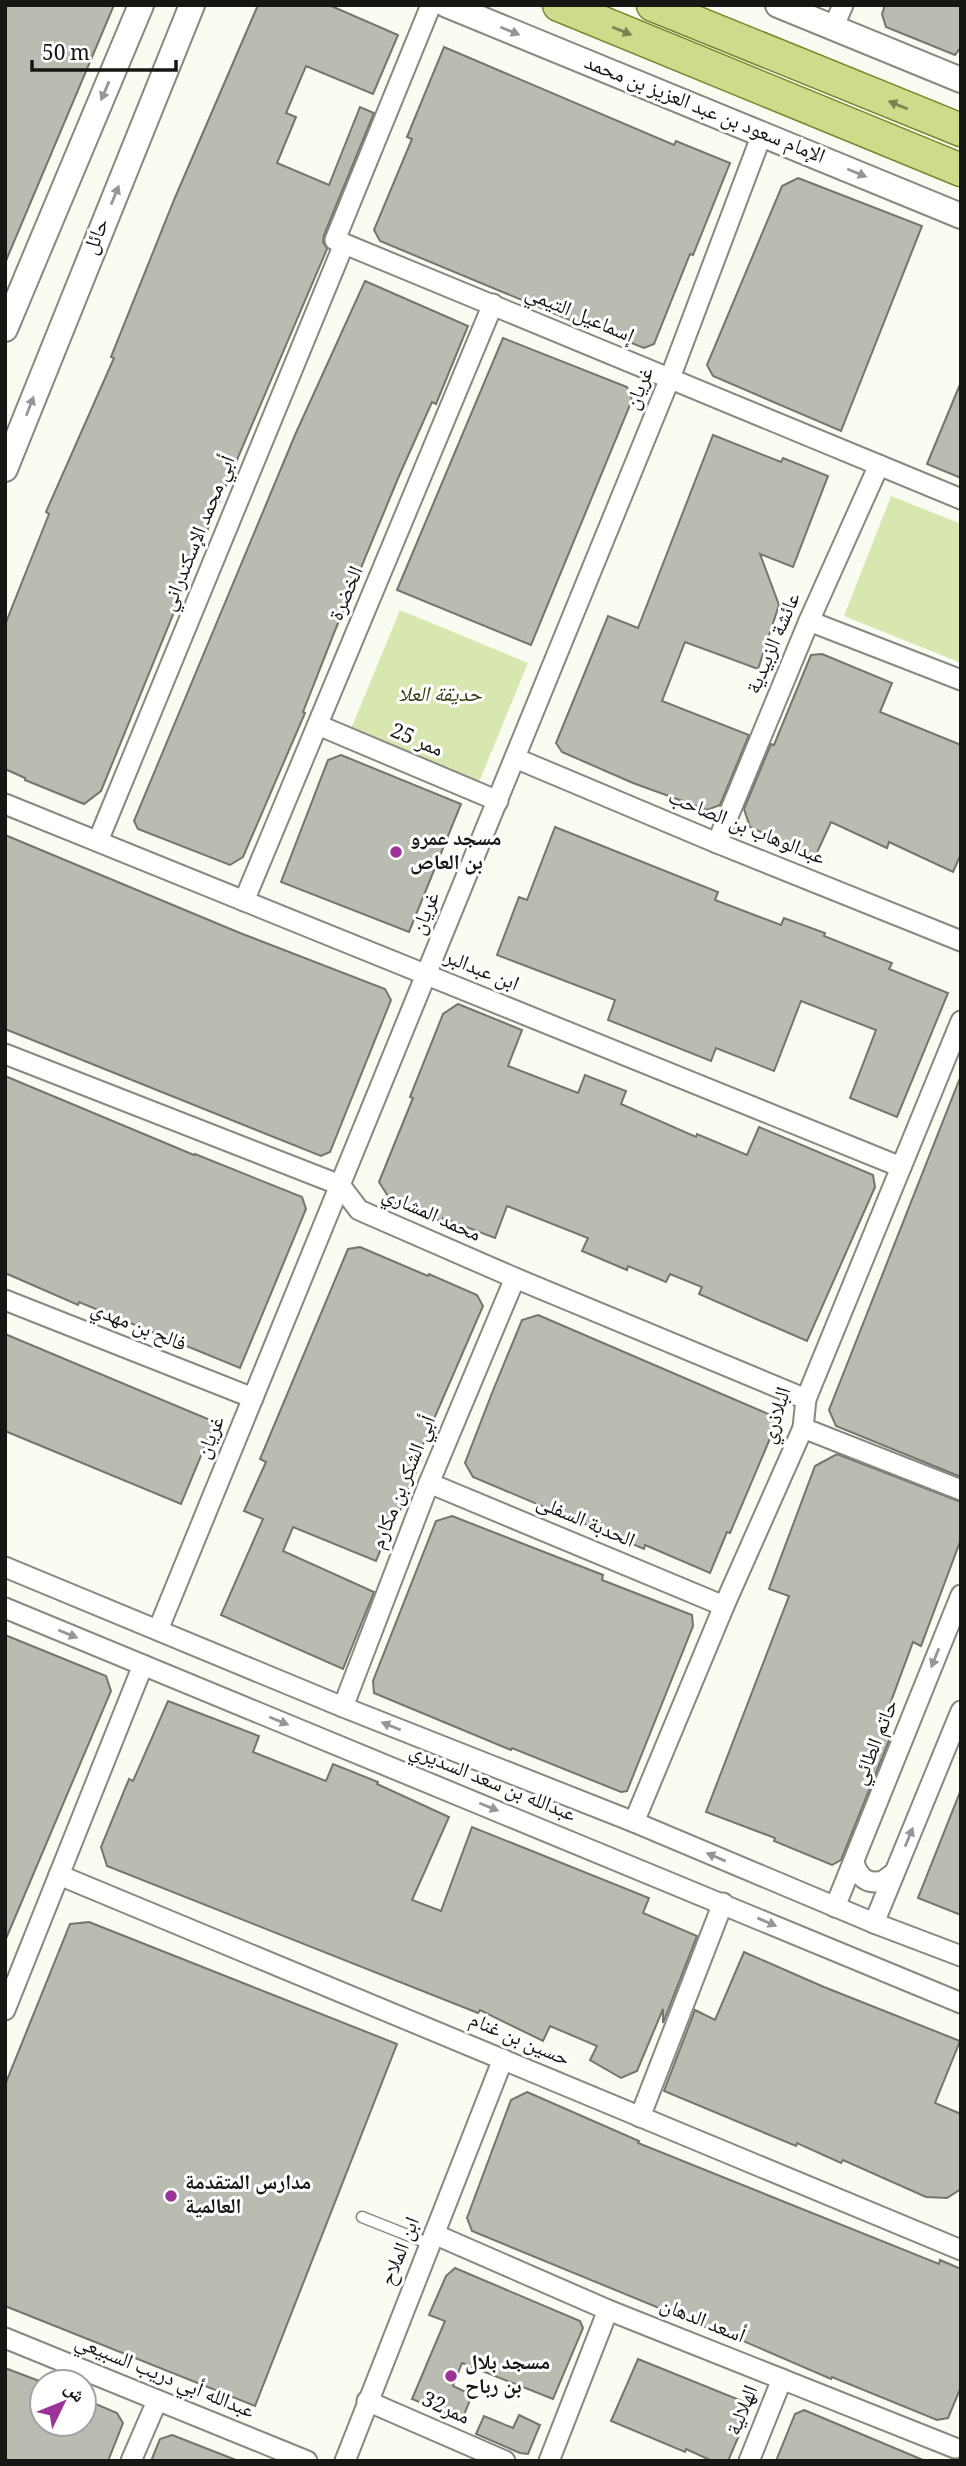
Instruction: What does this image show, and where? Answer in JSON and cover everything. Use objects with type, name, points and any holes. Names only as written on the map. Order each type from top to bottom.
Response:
[{"type":"main road","name":"الإمام سعود بن عبد العزيز بن محمد","points":[[559,5],[961,170]]},
{"type":"main road","points":[[653,5],[961,131]]},
{"type":"street","points":[[5,328],[141,5]]},
{"type":"street","name":"حائل","points":[[5,469],[192,5]]},
{"type":"street","name":"أبي محمد الإسكندراني","points":[[98,841],[340,242],[430,5]]},
{"type":"street","name":"الإمام سعود بن عبد العزيز بن محمد","points":[[447,5],[961,216]]},
{"type":"street","points":[[778,5],[961,80]]},
{"type":"street","points":[[833,28],[843,5]]},
{"type":"street","name":"غريان","points":[[158,1630],[670,378],[762,134]]},
{"type":"street","name":"إسماعيل التيمي","points":[[340,242],[961,499]]},
{"type":"street","name":"الخضرة","points":[[244,901],[493,304]]},
{"type":"street","name":"عائشة الزبيدية","points":[[717,843],[809,621],[879,465]]},
{"type":"street","points":[[809,621],[961,680]]},
{"type":"street","name":"ممر 25","points":[[318,726],[498,801]]},
{"type":"street","name":"عبدالوهاب بن الصاحب","points":[[514,758],[961,941]]},
{"type":"street","name":"ابن عبدالبر","points":[[5,804],[901,1167]]},
{"type":"street","name":"البلاذري","points":[[634,1822],[724,1606],[803,1428],[806,1399],[961,1021]]},
{"type":"street","name":"محمد المشاري","points":[[5,1054],[340,1185],[359,1210],[806,1399]]},
{"type":"street","name":"أبي الشكر بن مكارم","points":[[343,1707],[429,1483],[515,1278]]},
{"type":"street","name":"فالح بن مهدي","points":[[5,1300],[253,1398]]},
{"type":"street","points":[[803,1428],[961,1490]]},
{"type":"street","name":"الحدبة السفلى","points":[[429,1483],[724,1606]]},
{"type":"street","name":"عبدالله بن سعد السديري","points":[[5,1567],[343,1707],[634,1822],[873,1923],[961,1956]]},
{"type":"street","name":"حاتم الطائي","points":[[835,1907],[961,1594]]},
{"type":"street","name":"عبدالله بن سعد السديري","points":[[5,1608],[961,2003]]},
{"type":"street","points":[[5,2010],[143,1665]]},
{"type":"street","points":[[873,1923],[961,1711]]},
{"type":"street","points":[[854,1862],[856,1872],[869,1881],[883,1881],[894,1873]]},
{"type":"street","name":"حسين بن غنام","points":[[59,1875],[960,2248]]},
{"type":"street","points":[[640,2117],[723,1903]]},
{"type":"street","name":"ابن الملاح","points":[[345,2461],[503,2059]]},
{"type":"street","name":"أسعد الدهان","points":[[432,2239],[955,2448]]},
{"type":"street","points":[[549,2461],[608,2310]]},
{"type":"street","name":"عبدالله أبي دريب السبيعي","points":[[5,2338],[307,2461]]},
{"type":"street","name":"الهلالية","points":[[749,2461],[782,2379]]},
{"type":"street","points":[[131,2461],[157,2401]]},
{"type":"street","name":"ممر32","points":[[367,2401],[505,2461]]},
{"type":"lane","points":[[362,2217],[432,2239]]},
{"type":"green space","points":[[891,496],[961,524],[961,663],[844,616]]},
{"type":"green space","name":"حديقة العلا","points":[[400,610],[528,663],[479,782],[351,729]]},
{"type":"building","points":[[5,5],[114,5],[5,263]]},
{"type":"building","points":[[258,5],[329,5],[398,35],[373,94],[306,66],[286,113],[296,117],[277,163],[329,185],[360,107],[374,113],[324,235],[323,242],[327,249],[219,502],[101,791],[84,804],[5,769],[5,625],[49,514],[46,512],[114,358],[111,357],[174,200]]},
{"type":"building","points":[[885,5],[961,5],[961,47],[955,55],[886,27],[882,14]]},
{"type":"building","points":[[444,47],[674,145],[676,141],[730,163],[654,344],[644,348],[589,328],[380,241],[374,230],[412,139],[407,137]]},
{"type":"building","points":[[798,178],[922,226],[841,431],[713,376],[707,365],[782,186]]},
{"type":"building","points":[[365,281],[468,326],[436,404],[432,402],[399,476],[334,633],[303,712],[305,713],[243,857],[230,865],[138,829],[134,821],[295,435]]},
{"type":"building","points":[[503,338],[627,387],[632,400],[531,645],[397,590]]},
{"type":"building","points":[[961,382],[961,478],[927,464]]},
{"type":"building","points":[[713,435],[781,462],[783,458],[828,476],[793,567],[760,554],[779,605],[758,669],[685,642],[662,701],[749,735],[720,805],[707,810],[633,783],[562,752],[556,743],[608,616],[638,628]]},
{"type":"building","points":[[822,654],[892,683],[880,712],[961,745],[961,854],[953,872],[889,842],[887,848],[831,822],[815,857],[750,827],[744,809],[771,744],[774,745],[811,655]]},
{"type":"building","name":"مسجد عمرو بن العاص","points":[[341,755],[461,804],[409,932],[281,882],[328,760]]},
{"type":"building","points":[[555,827],[718,892],[715,900],[781,925],[784,918],[825,933],[824,936],[892,963],[889,969],[948,993],[897,1117],[850,1098],[876,1030],[801,1001],[774,1071],[716,1048],[711,1061],[608,1020],[615,1000],[497,955],[519,897],[527,900]]},
{"type":"building","points":[[5,835],[240,933],[385,989],[391,1000],[330,1152],[321,1156],[5,1029]]},
{"type":"building","points":[[458,1004],[522,1030],[508,1066],[578,1093],[585,1075],[626,1091],[621,1104],[696,1137],[697,1134],[747,1155],[759,1127],[873,1175],[875,1187],[807,1341],[699,1294],[702,1287],[670,1274],[666,1282],[628,1266],[627,1270],[582,1251],[588,1238],[507,1206],[495,1238],[443,1218],[442,1222],[391,1201],[379,1182],[443,1014]]},
{"type":"building","points":[[5,1076],[302,1197],[306,1209],[240,1368],[79,1302],[78,1305],[5,1273]]},
{"type":"building","points":[[960,1078],[961,1477],[836,1426],[829,1410]]},
{"type":"building","points":[[360,1247],[477,1295],[483,1306],[417,1458],[421,1460],[399,1513],[397,1511],[376,1561],[293,1527],[283,1551],[374,1592],[343,1669],[221,1615],[263,1519],[244,1511],[266,1462],[260,1459],[348,1249]]},
{"type":"building","points":[[538,1315],[773,1416],[777,1422],[710,1573],[645,1545],[644,1549],[473,1477],[465,1463],[492,1393],[522,1320]]},
{"type":"building","points":[[5,1334],[215,1422],[181,1504],[5,1431]]},
{"type":"building","points":[[837,1454],[961,1502],[961,1539],[921,1646],[913,1642],[879,1734],[890,1738],[841,1860],[832,1865],[774,1841],[775,1838],[706,1812],[789,1596],[769,1589],[815,1466]]},
{"type":"building","points":[[452,1516],[603,1575],[602,1580],[692,1615],[693,1626],[627,1791],[621,1792],[512,1748],[511,1750],[374,1693],[373,1681],[436,1521]]},
{"type":"building","points":[[5,1635],[106,1676],[111,1691],[5,1941]]},
{"type":"building","points":[[168,1701],[259,1736],[253,1752],[326,1781],[333,1764],[378,1782],[377,1784],[449,1817],[412,1900],[441,1911],[472,1827],[649,1898],[643,1913],[697,1936],[663,2023],[663,2009],[637,2071],[621,2078],[590,2060],[597,2046],[550,2026],[543,2041],[480,2010],[478,2013],[107,1866],[101,1847],[129,1779],[133,1781]]},
{"type":"building","points":[[961,1793],[961,1915],[918,1898]]},
{"type":"building","name":"مدارس المتقدمة العالمية","points":[[89,1922],[397,2044],[255,2406],[5,2306],[5,2085],[70,1924]]},
{"type":"building","points":[[744,1952],[960,2041],[935,2103],[961,2114],[961,2189],[947,2198],[926,2197],[843,2160],[841,2163],[797,2143],[796,2146],[664,2091],[695,2010],[715,2020]]},
{"type":"building","points":[[527,2092],[639,2141],[638,2143],[939,2264],[940,2260],[961,2269],[961,2387],[948,2418],[937,2420],[832,2377],[831,2379],[711,2327],[710,2329],[472,2231],[467,2218],[511,2100]]},
{"type":"building","points":[[455,2268],[580,2321],[583,2328],[553,2399],[462,2363],[453,2386],[472,2395],[462,2420],[412,2399],[445,2321],[429,2315],[446,2276]]},
{"type":"building","points":[[638,2359],[752,2405],[728,2461],[712,2461],[686,2449],[685,2452],[611,2421]]},
{"type":"building","points":[[5,2368],[28,2377],[28,2438],[98,2438],[98,2405],[117,2413],[123,2423],[108,2461],[5,2461]]},
{"type":"building","points":[[804,2410],[923,2461],[776,2461],[795,2414]]},
{"type":"building","points":[[519,2415],[540,2425],[528,2454],[476,2434],[484,2416],[513,2428]]},
{"type":"building","points":[[172,2435],[236,2461],[151,2461],[160,2439]]},
{"type":"place","name":"مسجد عمرو بن العاص","points":[[396,852]]},
{"type":"place","name":"مدارس المتقدمة العالمية","points":[[171,2196]]},
{"type":"place","name":"مسجد بلال بن رباح","points":[[451,2376]]}]
